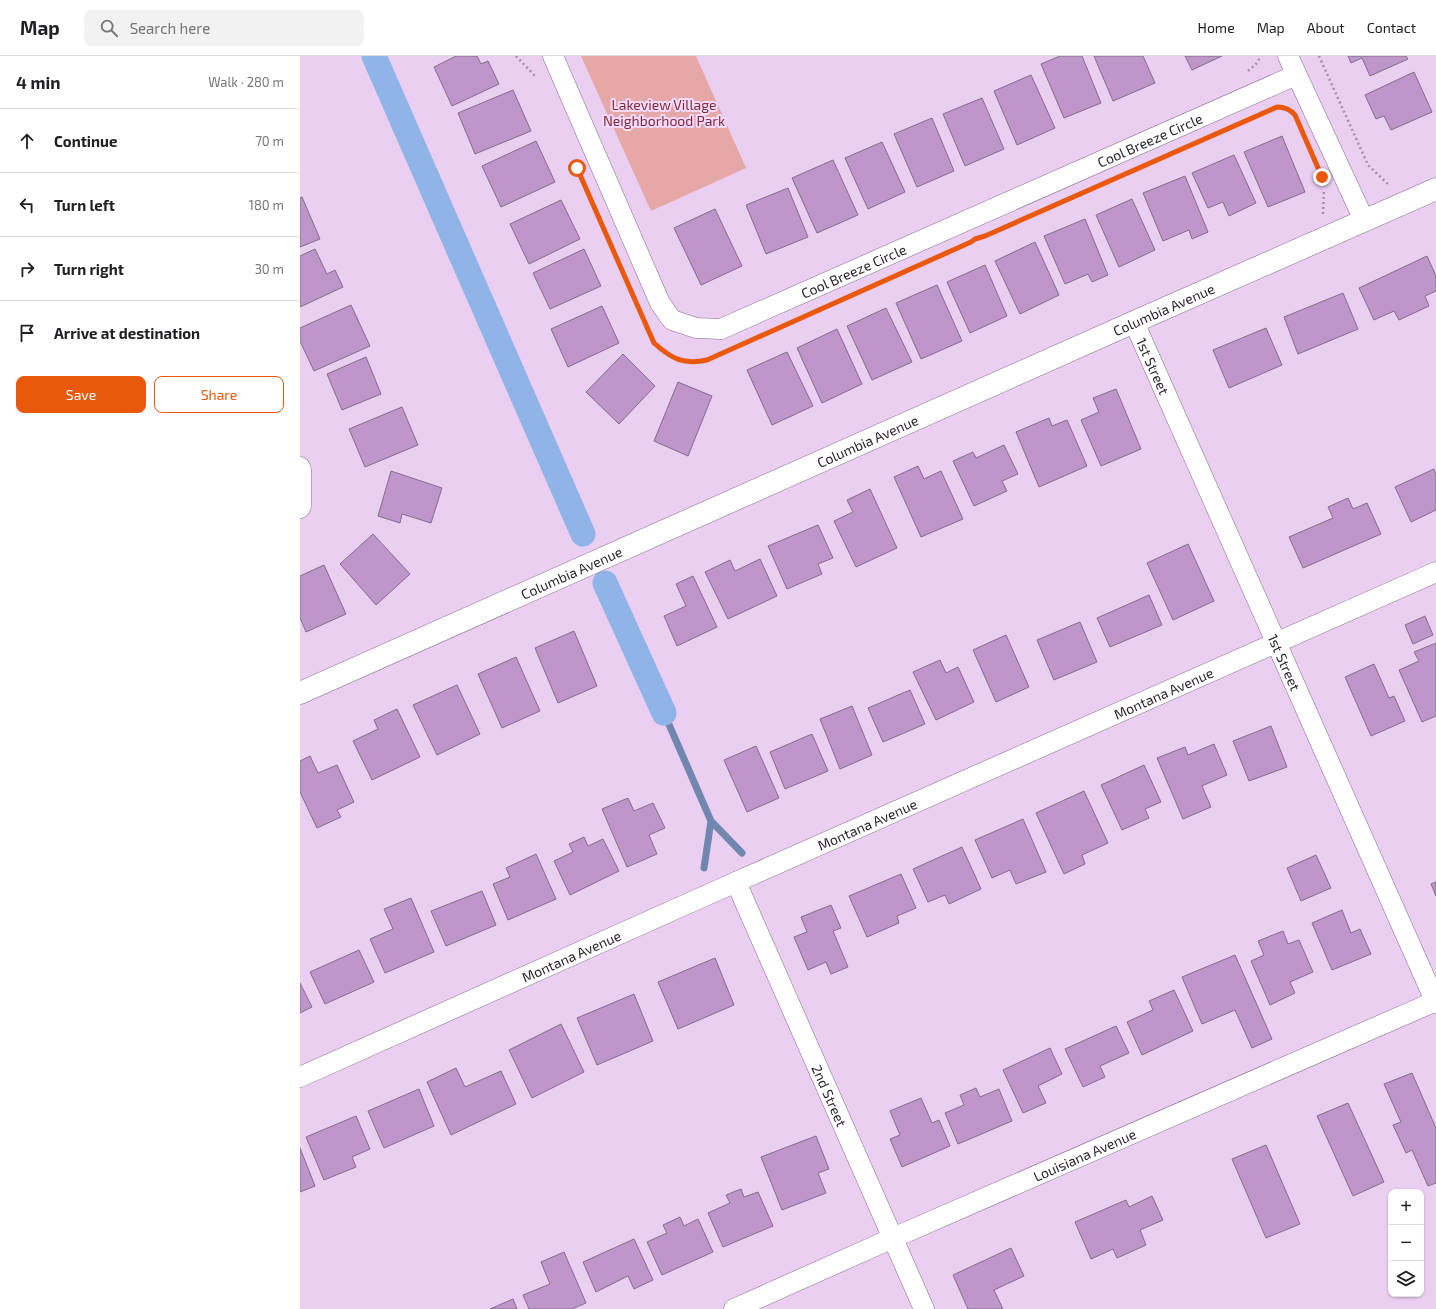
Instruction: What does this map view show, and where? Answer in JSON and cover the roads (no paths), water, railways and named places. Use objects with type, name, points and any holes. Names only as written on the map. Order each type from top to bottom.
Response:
[{"type":"street","name":"Cool Breeze Circle","points":[[553,56],[660,303],[672,320],[696,328],[721,330],[1296,75]]},
{"type":"street","points":[[1288,56],[1364,220]]},
{"type":"street","name":"Columbia Avenue","points":[[300,693],[1436,189]]},
{"type":"street","name":"1st Street","points":[[1134,322],[1436,1002]]},
{"type":"street","points":[[300,467],[302,506],[300,508]]},
{"type":"street","name":"Montana Avenue","points":[[300,1077],[1436,572]]},
{"type":"street","name":"2nd Street","points":[[736,882],[924,1309]]},
{"type":"street","name":"Louisiana Avenue","points":[[734,1309],[893,1238],[1436,1002]]},
{"type":"waterway","points":[[374,56],[583,534]]},
{"type":"waterway","points":[[605,583],[664,713]]},
{"type":"waterway","points":[[664,713],[711,821],[742,853]]},
{"type":"waterway","points":[[704,868],[711,821]]},
{"type":"park label","name":"Lakeview Village Neighborhood Park","points":[[664,112]]}]
